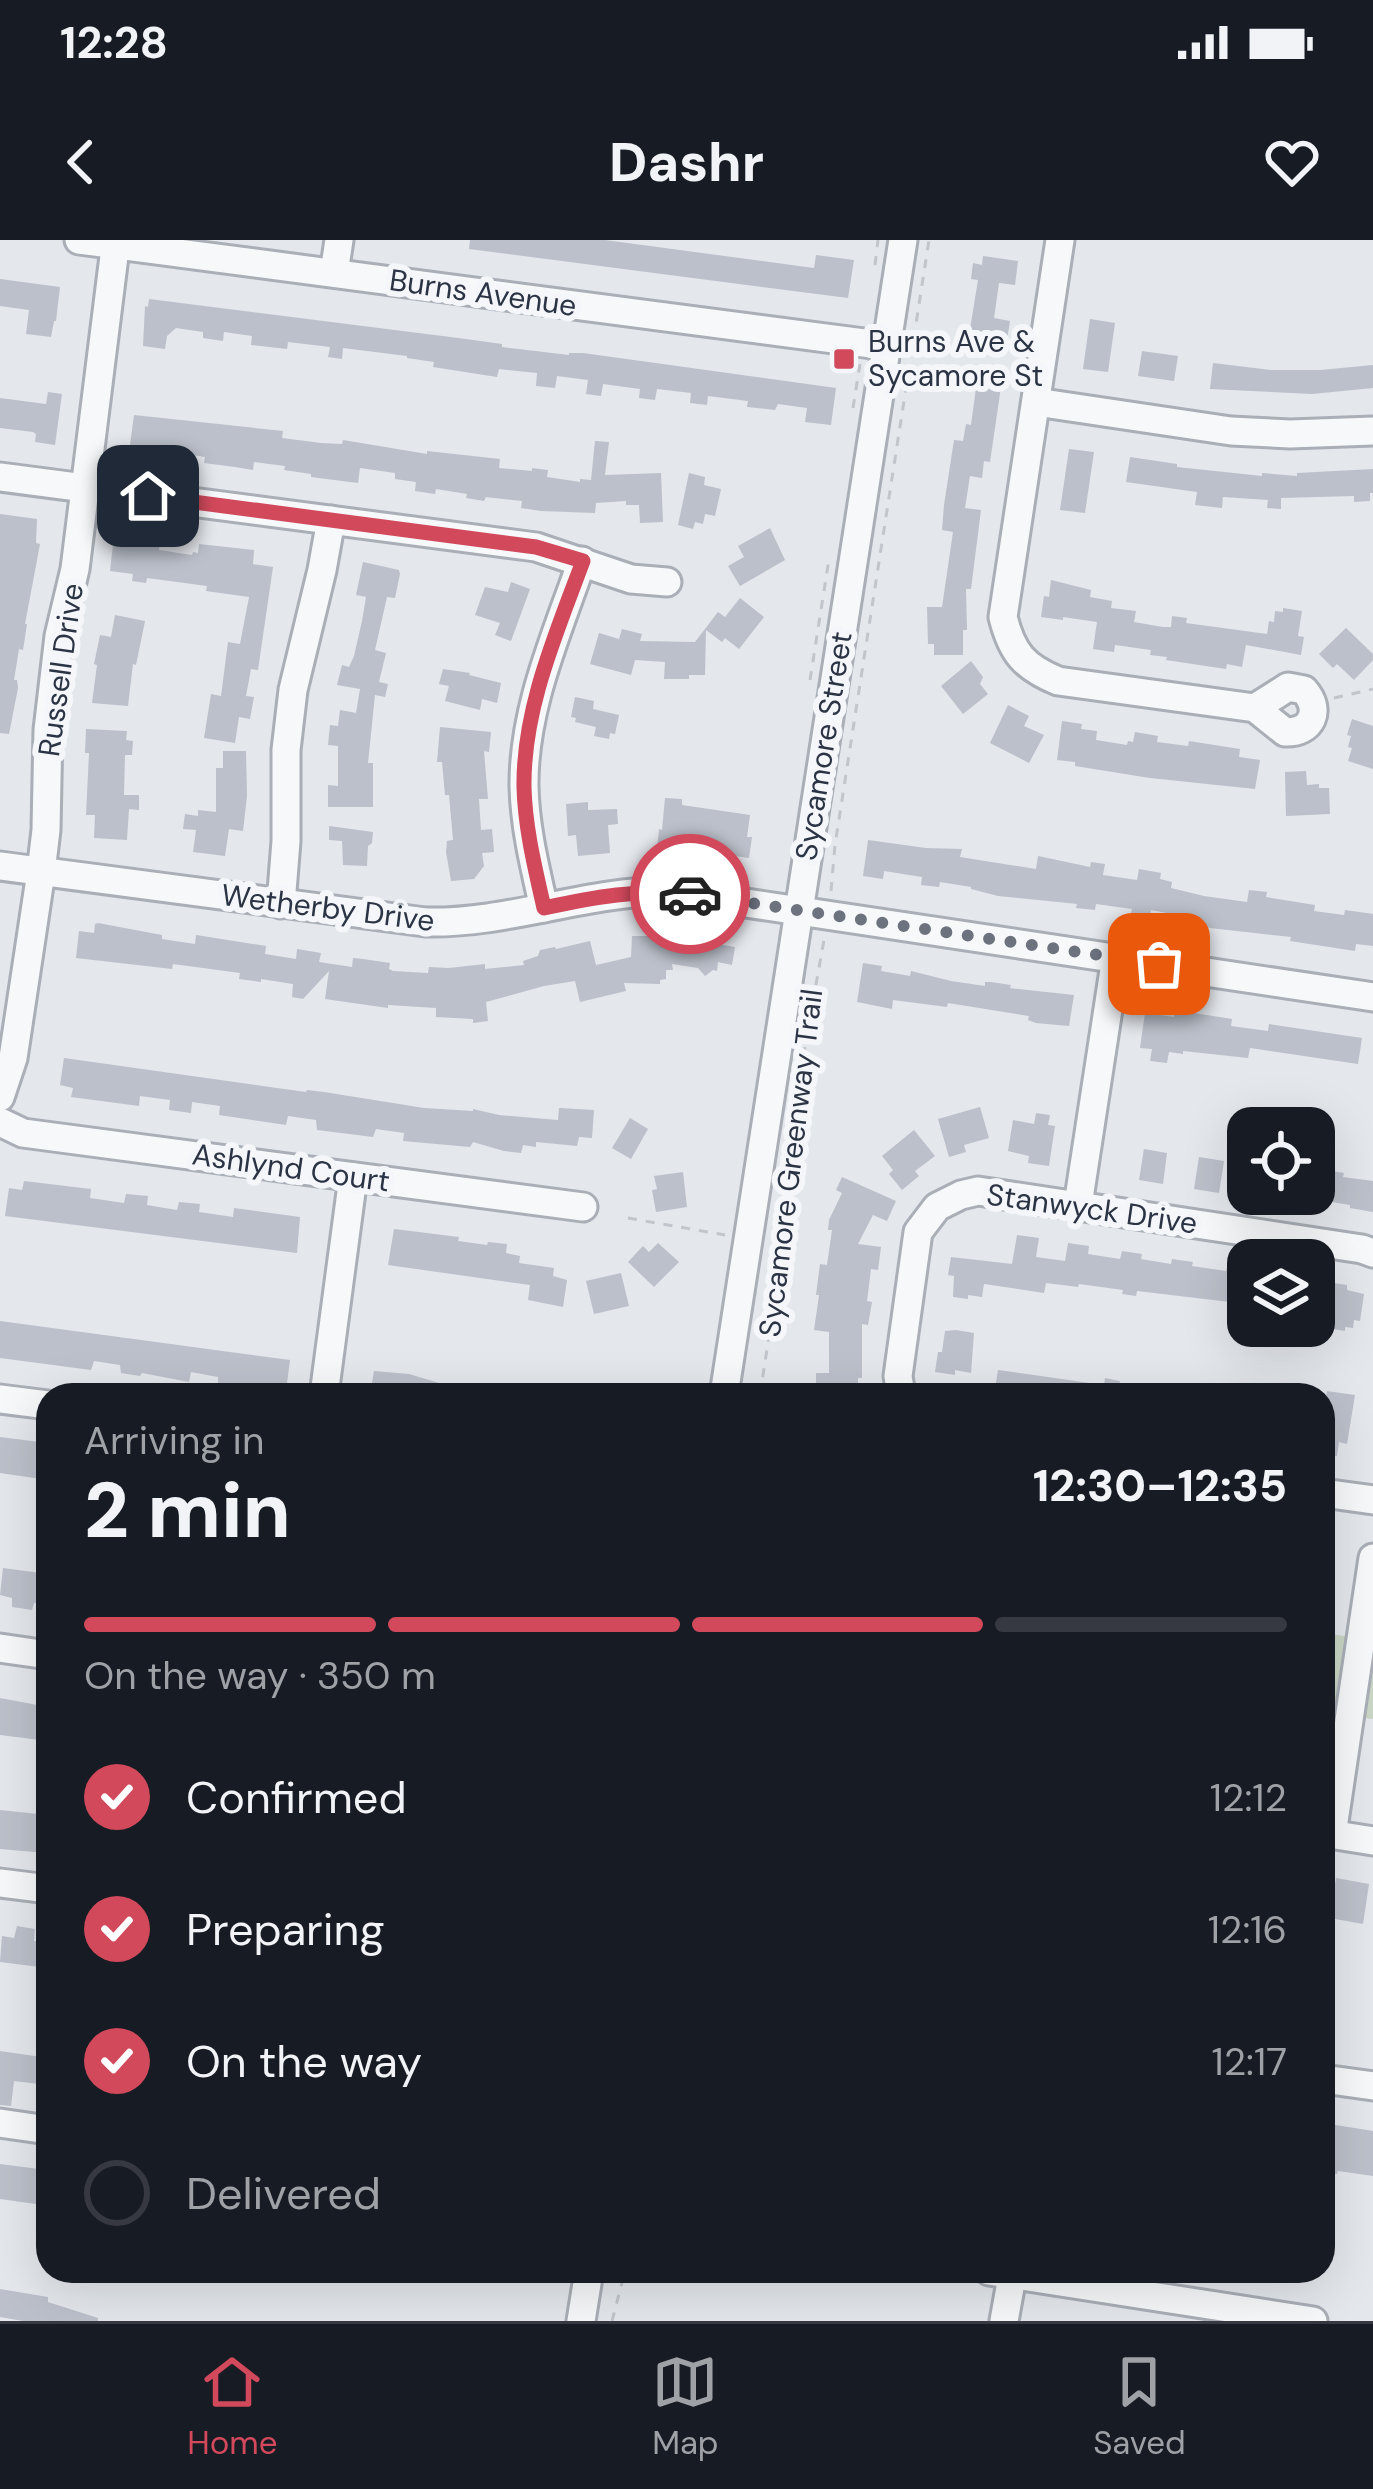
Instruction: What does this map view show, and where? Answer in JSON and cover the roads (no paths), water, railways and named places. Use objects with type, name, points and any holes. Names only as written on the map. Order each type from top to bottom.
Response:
[{"type":"street","name":"Burns Avenue","points":[[80,240],[875,345]]},
{"type":"street","points":[[334,273],[339,240]]},
{"type":"street","name":"Sycamore Street","points":[[726,1383],[875,345],[902,240]]},
{"type":"street","points":[[1060,240],[1003,617],[1008,639],[1037,673],[1058,681],[1255,708],[1278,729],[1293,733],[1308,726],[1313,703]]},
{"type":"street","name":"Russell Drive","points":[[0,1097],[13,1058],[41,872],[56,659],[75,568],[116,242]]},
{"type":"street","points":[[1036,402],[1231,431],[1373,430]]},
{"type":"street","points":[[0,477],[536,547],[631,579],[668,582]]},
{"type":"street","points":[[281,904],[292,690],[331,520]]},
{"type":"street","points":[[544,908],[526,820],[526,752],[539,684],[583,561]]},
{"type":"street","name":"Wetherby Drive","points":[[0,866],[425,922],[481,921],[608,894],[666,891],[1373,997]]},
{"type":"street","points":[[1078,1205],[1116,957]]},
{"type":"street","name":"Ashlynd Court","points":[[0,1122],[23,1132],[583,1207]]},
{"type":"street","points":[[325,1383],[352,1177]]},
{"type":"street","name":"Stanwyck Drive","points":[[899,1383],[917,1232],[948,1200],[978,1191],[1373,1253]]},
{"type":"street","points":[[0,1400],[36,1404]]},
{"type":"street","points":[[1335,1495],[1373,1500]]},
{"type":"street","points":[[1335,1786],[1373,1558]]},
{"type":"street","points":[[0,1648],[36,1653]]},
{"type":"street","points":[[1335,1835],[1373,1841]]},
{"type":"street","points":[[0,1883],[36,1888]]},
{"type":"street","points":[[1335,2081],[1373,2086]]},
{"type":"street","points":[[0,2123],[36,2128]]},
{"type":"street","points":[[581,2321],[587,2283]]},
{"type":"street","points":[[1004,2283],[1004,2321]]},
{"type":"street","points":[[1073,2283],[1313,2321]]},
{"type":"place","name":"Burns Ave & Sycamore St","points":[[844,359]]}]
